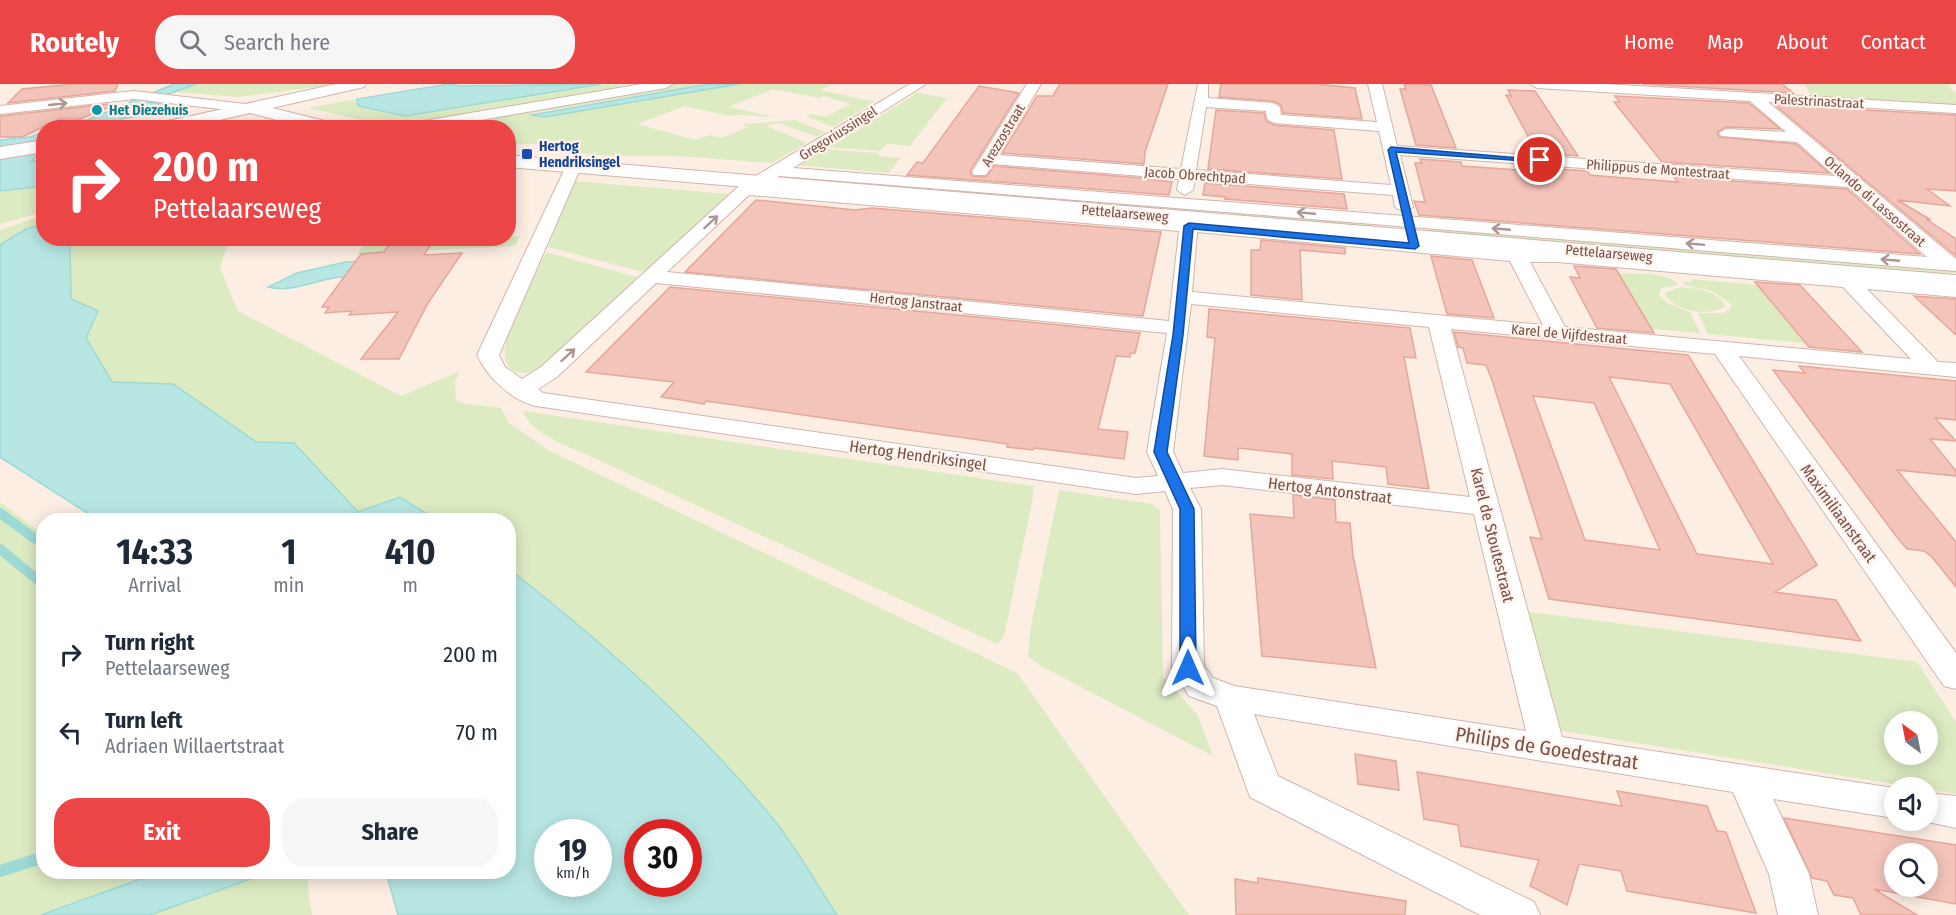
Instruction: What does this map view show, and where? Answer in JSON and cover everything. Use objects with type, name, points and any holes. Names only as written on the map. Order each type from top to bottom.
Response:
[{"type":"street","points":[[193,120],[358,84]]},
{"type":"street","points":[[453,120],[666,84]]},
{"type":"street","name":"Gregoriussingel","points":[[759,181],[919,84]]},
{"type":"street","name":"Arezzostraat","points":[[972,186],[1034,84]]},
{"type":"street","points":[[1184,203],[1204,84]]},
{"type":"street","points":[[1375,84],[1412,235]]},
{"type":"street","name":"Palestrinastraat","points":[[1537,84],[1956,109]]},
{"type":"street","points":[[0,110],[138,92],[245,108],[297,120]]},
{"type":"street","name":"Orlando di Lassostraat","points":[[1754,97],[1953,271]]},
{"type":"street","points":[[1200,102],[1273,106],[1274,119],[1386,127]]},
{"type":"street","points":[[1726,133],[1802,138]]},
{"type":"street","points":[[0,153],[36,147]]},
{"type":"street","name":"Philippus de Montestraat","points":[[1391,150],[1853,182]]},
{"type":"street","name":"Jacob Obrechtpad","points":[[988,159],[1401,191]]},
{"type":"street","name":"Pettelaarseweg","points":[[516,162],[1412,235],[1953,271]]},
{"type":"street","name":"Hertog Hendriksingel","points":[[573,167],[489,355],[496,370],[536,399],[631,415],[1125,485],[1174,482]]},
{"type":"street","points":[[521,390],[549,372],[759,181]]},
{"type":"street","name":"Pettelaarseweg","points":[[759,181],[972,186],[1184,203],[1412,235],[1517,256],[1558,256],[1956,291]]},
{"type":"street","name":"Pettelaarseweg","points":[[759,181],[1189,226],[1412,235]]},
{"type":"street","points":[[1189,226],[1179,328],[1160,452],[1187,509],[1188,668],[1216,693],[1263,786],[1520,915]]},
{"type":"street","points":[[1517,256],[1558,333]]},
{"type":"street","name":"Hertog Janstraat","points":[[653,277],[1179,328]]},
{"type":"street","points":[[1848,281],[1932,368]]},
{"type":"street","name":"Karel de Vijfdestraat","points":[[1182,297],[1956,370]]},
{"type":"street","name":"Karel de Stoutestraat","points":[[1438,321],[1548,748]]},
{"type":"street","name":"Maximiliaanstraat","points":[[1722,348],[1956,677]]},
{"type":"street","name":"Hertog Antonstraat","points":[[1174,482],[1222,477],[1486,507]]},
{"type":"street","name":"Philips de Goedestraat","points":[[1216,693],[1884,801]]},
{"type":"street","points":[[1745,779],[1789,874],[1798,915]]},
{"type":"street","points":[[1938,809],[1956,812]]},
{"type":"green space","points":[[196,84],[339,84],[239,97],[175,92]]},
{"type":"green space","points":[[601,84],[617,84],[623,89],[434,120],[360,120],[308,108],[357,99],[358,106],[405,116]]},
{"type":"green space","points":[[674,84],[709,84],[533,113],[545,117],[739,84],[833,84],[820,90],[875,102],[833,127],[806,116],[811,114],[825,117],[851,104],[823,96],[819,98],[773,89],[729,107],[775,117],[729,116],[685,106],[637,124],[696,140],[709,135],[722,138],[748,127],[743,125],[746,124],[795,120],[825,132],[817,137],[779,123],[766,126],[807,143],[772,163],[677,156],[608,156],[581,153],[556,144],[516,144],[516,120],[461,120]]},
{"type":"green space","points":[[1804,84],[1947,84],[1956,94],[1956,107],[1813,98]]},
{"type":"green space","points":[[913,92],[947,98],[910,146],[887,144],[880,151],[824,147],[834,145],[914,95]]},
{"type":"green space","points":[[822,149],[879,153],[878,156],[900,158],[889,173],[796,165]]},
{"type":"green space","points":[[770,172],[1194,206],[1192,214],[766,178]]},
{"type":"green space","points":[[574,181],[730,194],[647,273],[548,247]]},
{"type":"green space","points":[[36,187],[36,214],[0,224],[0,191]]},
{"type":"green space","points":[[1239,210],[1373,221],[1374,227],[1238,217]]},
{"type":"green space","points":[[36,217],[36,226],[26,229],[0,245],[0,230]]},
{"type":"green space","points":[[1422,225],[1956,268],[1956,273],[1907,272],[1431,231],[1423,228]]},
{"type":"green space","points":[[70,246],[227,246],[220,268],[238,311],[401,396],[460,371],[455,382],[456,400],[466,404],[501,408],[509,423],[550,451],[1017,673],[1189,915],[837,915],[799,854],[774,820],[713,751],[614,656],[516,575],[516,513],[425,513],[400,497],[358,512],[294,443],[256,442],[173,384],[112,382],[86,338],[71,299]]},
{"type":"green space","points":[[364,246],[515,246],[357,254]]},
{"type":"green space","points":[[546,252],[640,278],[539,371],[517,372],[507,363],[505,348],[519,306]]},
{"type":"green space","points":[[1618,273],[1660,275],[1674,281],[1678,285],[1661,288],[1659,295],[1667,303],[1690,312],[1700,333],[1651,329]]},
{"type":"green space","points":[[1691,279],[1758,285],[1805,343],[1708,334],[1698,313],[1723,313],[1731,308],[1731,304],[1712,291],[1685,285],[1683,281],[1692,282]]},
{"type":"green space","points":[[1677,288],[1697,289],[1711,293],[1717,296],[1725,306],[1719,310],[1701,312],[1682,308],[1668,299],[1665,293]]},
{"type":"green space","points":[[523,411],[1033,486],[1033,497],[1004,636],[997,644],[564,445],[543,434],[527,420]]},
{"type":"green space","points":[[1059,490],[1152,504],[1160,510],[1163,677],[1197,714],[1213,756],[1041,666],[1028,656],[1031,626]]},
{"type":"green space","points":[[0,502],[36,529],[36,879],[307,879],[312,915],[0,915]]},
{"type":"green space","points":[[1522,611],[1917,662],[1956,722],[1956,794],[1938,791],[1938,777],[1884,777],[1884,782],[1562,731],[1549,721]]},
{"type":"water","points":[[174,84],[196,84],[147,102],[167,105],[168,112],[121,120],[87,120]]},
{"type":"water","points":[[449,84],[461,86],[601,84],[405,116],[358,106],[357,99]]},
{"type":"water","points":[[709,84],[739,84],[545,117],[531,115]]},
{"type":"water","points":[[36,135],[36,157],[32,161],[36,161],[36,187],[0,191],[0,140]]},
{"type":"water","points":[[36,226],[36,246],[70,246],[71,299],[98,311],[86,338],[112,382],[173,384],[256,442],[294,443],[358,512],[400,497],[425,513],[87,513],[0,457],[0,245],[26,229]]},
{"type":"water","points":[[363,261],[345,277],[296,287],[277,289],[268,287],[297,273],[346,262]]},
{"type":"water","points":[[516,575],[614,656],[713,751],[774,820],[799,854],[837,915],[398,915],[388,879],[516,879]]},
{"type":"water","points":[[141,879],[250,879],[150,915],[41,915]]},
{"type":"building","points":[[74,84],[118,84],[115,91],[8,103],[22,89]]},
{"type":"building","points":[[1060,84],[1168,84],[1145,152],[1144,164],[1002,153],[1037,96],[1053,96]]},
{"type":"building","points":[[1221,84],[1317,84],[1355,88],[1362,119],[1283,113],[1281,105],[1273,101],[1219,97]]},
{"type":"building","points":[[1404,84],[1431,85],[1456,148],[1416,145],[1400,89],[1406,89]]},
{"type":"building","points":[[1642,84],[1782,84],[1793,93]]},
{"type":"building","points":[[979,86],[1019,93],[970,171],[972,176],[986,177],[994,166],[1141,178],[1172,182],[1169,195],[907,175],[917,162],[923,163]]},
{"type":"building","points":[[1508,90],[1535,91],[1578,156],[1537,153],[1506,95],[1511,96]]},
{"type":"building","points":[[1615,96],[1749,103],[1780,129],[1726,127],[1717,132],[1719,137],[1796,144],[1829,173],[1662,162],[1614,102],[1620,102]]},
{"type":"building","points":[[109,104],[107,108],[80,119],[36,120],[36,130],[22,137],[0,137],[0,116]]},
{"type":"building","points":[[1775,105],[1956,115],[1956,191],[1927,189],[1950,206],[1897,200],[1931,220],[1926,219],[1956,239],[1956,256]]},
{"type":"building","points":[[1216,110],[1264,113],[1266,121],[1274,125],[1334,130],[1342,179],[1208,169]]},
{"type":"building","points":[[1420,159],[1461,162],[1462,166],[1547,172],[1544,168],[1587,171],[1590,175],[1678,182],[1674,177],[1847,189],[1920,254],[1419,215],[1414,201],[1425,202],[1415,163],[1422,163]]},
{"type":"building","points":[[1205,183],[1344,194],[1347,209],[1225,199],[1226,197],[1203,195]]},
{"type":"building","points":[[756,200],[855,210],[872,208],[1161,232],[1143,316],[685,272]]},
{"type":"building","points":[[1261,240],[1345,248],[1345,254],[1300,250],[1302,300],[1251,295],[1251,250],[1260,250]]},
{"type":"building","points":[[388,246],[430,246],[424,255],[462,253],[428,303],[399,359],[361,359],[398,312],[349,315],[352,311],[325,313],[329,307],[322,307],[361,254],[384,252]]},
{"type":"building","points":[[1431,256],[1472,260],[1494,318],[1447,314]]},
{"type":"building","points":[[1574,266],[1616,269],[1654,333],[1597,328],[1570,277],[1580,278]]},
{"type":"building","points":[[1755,282],[1800,285],[1862,352],[1809,347]]},
{"type":"building","points":[[670,287],[1140,333],[1135,353],[1131,353],[1130,357],[1116,356],[1098,429],[1128,432],[1124,459],[1007,447],[1008,444],[706,401],[704,404],[661,397],[674,382],[586,372]]},
{"type":"building","points":[[1914,296],[1956,299],[1956,335]]},
{"type":"building","points":[[1209,309],[1410,328],[1416,358],[1404,357],[1429,489],[1388,484],[1386,467],[1332,461],[1333,479],[1292,475],[1292,454],[1238,448],[1238,460],[1204,456],[1215,338],[1207,337]]},
{"type":"building","points":[[1454,332],[1688,355],[1817,565],[1775,592],[1836,600],[1861,641],[1549,599],[1530,537],[1542,539],[1492,380],[1486,365],[1467,363],[1463,348],[1458,347]],"holes":[[[1609,377],[1670,384],[1773,564],[1697,554]],[[1533,396],[1594,403],[1660,550],[1585,540]]]},
{"type":"building","points":[[1799,366],[1956,381],[1956,420],[1935,418],[1956,441],[1930,439],[1956,471],[1956,476],[1897,470],[1956,542],[1956,587],[1932,557],[1924,551],[1907,549],[1896,536],[1773,370],[1805,373]]},
{"type":"building","points":[[1293,495],[1335,500],[1336,522],[1350,523],[1353,556],[1376,668],[1262,656],[1250,514],[1294,518]]},
{"type":"building","points":[[1355,754],[1396,761],[1399,790],[1358,784]]},
{"type":"building","points":[[1417,772],[1622,806],[1617,791],[1707,806],[1717,831],[1726,832],[1756,913],[1627,891],[1621,871],[1579,864],[1567,905],[1530,886],[1539,860],[1461,846],[1458,825],[1424,819]]},
{"type":"building","points":[[1784,818],[1956,845],[1956,904],[1918,897],[1938,897],[1938,843],[1884,843],[1884,891],[1874,889],[1917,915],[1861,915],[1853,898],[1834,895],[1827,881],[1812,878]]},
{"type":"building","points":[[1258,878],[1406,901],[1405,915],[1236,915],[1235,879],[1258,883]]},
{"type":"waterway","points":[[0,513],[36,539]]},
{"type":"waterway","points":[[0,549],[36,578]]},
{"type":"waterway","points":[[0,871],[36,860]]},
{"type":"place","name":"Het Diezehuis","points":[[97,110]]},
{"type":"place","name":"Hertog Hendriksingel","points":[[527,154]]},
{"type":"route","points":[[1188,668],[1187,509],[1160,452],[1178,335],[1189,226],[1415,246],[1391,150],[1540,160]]}]
